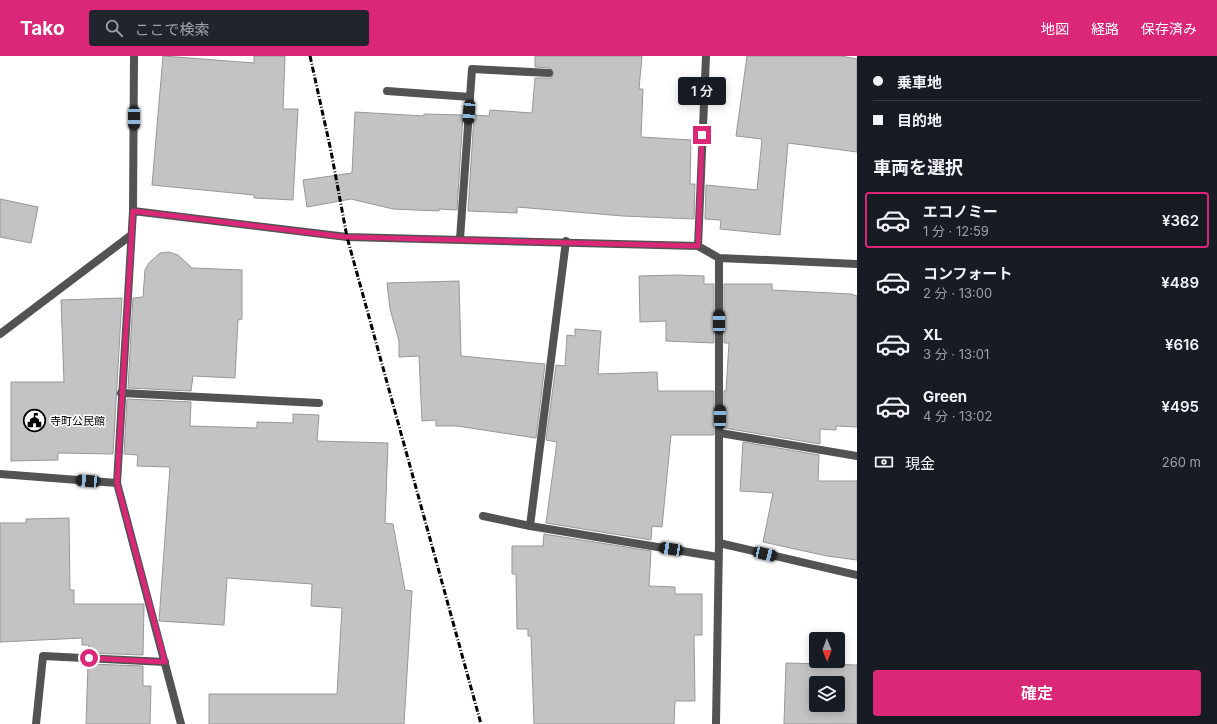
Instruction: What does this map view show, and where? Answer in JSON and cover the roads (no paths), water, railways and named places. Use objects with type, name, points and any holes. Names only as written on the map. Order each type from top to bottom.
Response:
[{"type":"street","points":[[134,56],[133,211],[130,236],[117,483],[182,724]]},
{"type":"street","points":[[698,246],[706,56]]},
{"type":"street","points":[[460,239],[472,69],[549,74]]},
{"type":"street","points":[[387,91],[470,97]]},
{"type":"street","points":[[133,211],[346,237],[566,241],[698,246],[719,258],[857,264]]},
{"type":"street","points":[[0,334],[130,236]]},
{"type":"street","points":[[530,526],[566,241]]},
{"type":"street","points":[[716,724],[720,433],[719,258]]},
{"type":"street","points":[[121,393],[319,403]]},
{"type":"street","points":[[720,433],[857,456]]},
{"type":"street","points":[[0,474],[117,483]]},
{"type":"street","points":[[483,516],[530,526],[718,556]]},
{"type":"street","points":[[719,543],[857,575]]},
{"type":"street","points":[[36,724],[43,656],[165,662]]},
{"type":"railway","points":[[310,56],[331,151],[347,237],[481,724]]},
{"type":"place","name":"寺町公民館","points":[[35,421]]}]
